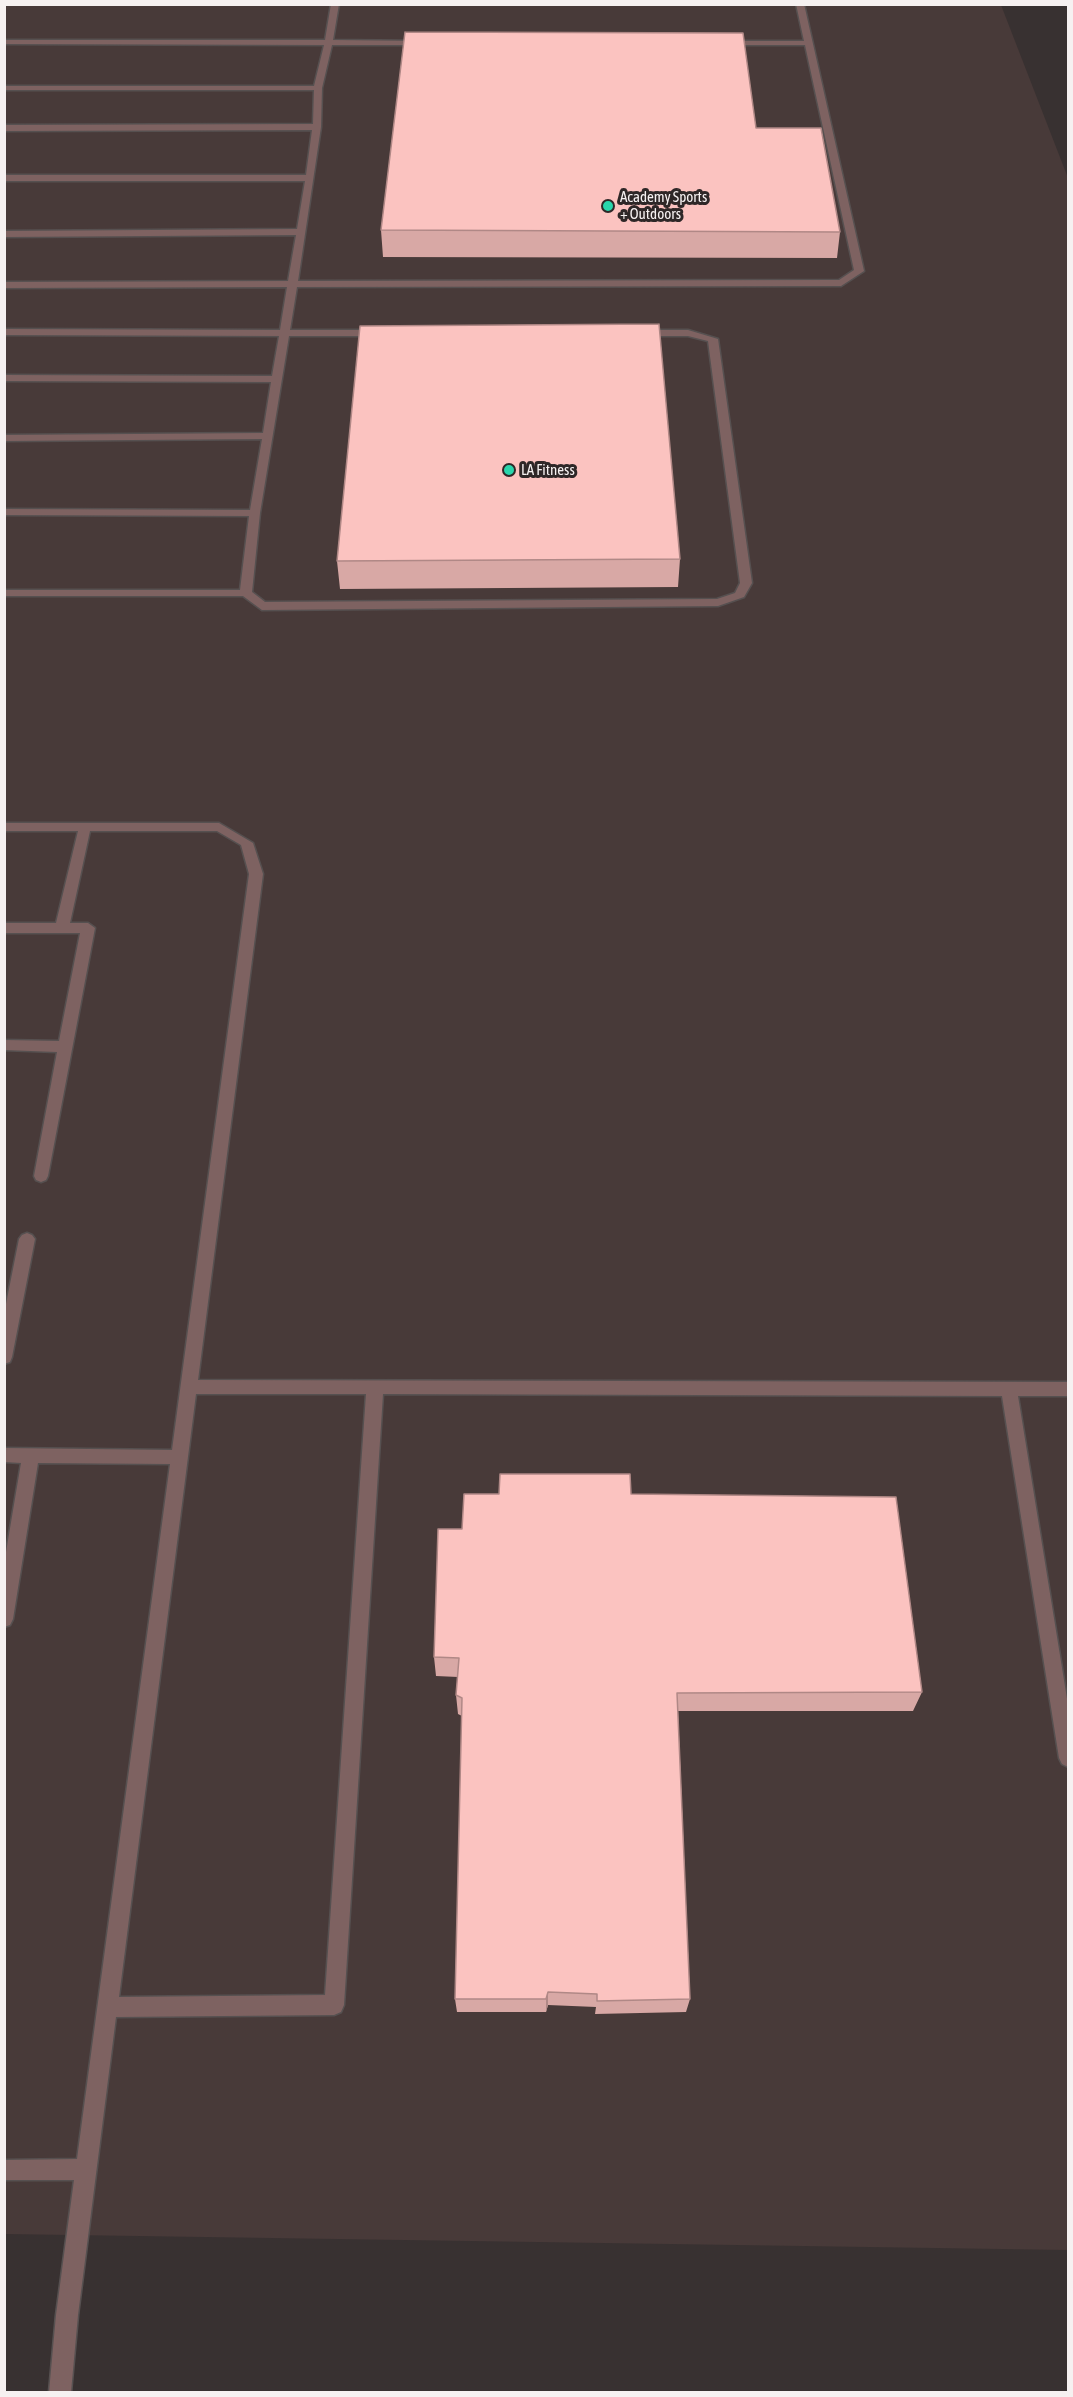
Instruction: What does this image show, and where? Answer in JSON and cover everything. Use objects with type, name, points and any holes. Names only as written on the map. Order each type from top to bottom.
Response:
[{"type":"lane","points":[[246,593],[255,513],[310,177],[317,127],[318,88],[335,4]]},
{"type":"lane","points":[[4,285],[841,283],[859,271],[800,4]]},
{"type":"lane","points":[[4,42],[437,43]]},
{"type":"lane","points":[[713,43],[809,43]]},
{"type":"lane","points":[[4,88],[318,88]]},
{"type":"lane","points":[[4,128],[317,127]]},
{"type":"lane","points":[[4,178],[310,177]]},
{"type":"lane","points":[[4,234],[302,232]]},
{"type":"lane","points":[[4,332],[391,333]]},
{"type":"lane","points":[[4,593],[246,593],[262,606],[718,602],[740,595],[746,583],[713,339],[688,333],[629,333]]},
{"type":"lane","points":[[4,378],[276,379]]},
{"type":"lane","points":[[4,438],[268,436]]},
{"type":"lane","points":[[4,512],[255,513]]},
{"type":"lane","points":[[4,827],[219,827],[247,843],[256,874],[67,2315],[60,2392]]},
{"type":"lane","points":[[62,928],[85,827]]},
{"type":"lane","points":[[4,928],[88,928],[41,1176]]},
{"type":"lane","points":[[4,1045],[66,1047]]},
{"type":"lane","points":[[4,1357],[27,1239]]},
{"type":"lane","points":[[188,1387],[1068,1389]]},
{"type":"lane","points":[[108,2007],[334,2005],[375,1387]]},
{"type":"lane","points":[[1009,1388],[1068,1758]]},
{"type":"lane","points":[[4,1455],[180,1457]]},
{"type":"lane","points":[[4,1619],[8,1579],[31,1455]]},
{"type":"lane","points":[[4,2170],[87,2169]]},
{"type":"shaded area","points":[[5,5],[1001,5],[1068,178],[1068,2250],[5,2234]]},
{"type":"building","name":"Academy Sports + Outdoors","points":[[405,32],[743,33],[756,128],[821,128],[840,232],[381,230]]},
{"type":"building","name":"LA Fitness","points":[[659,324],[680,559],[337,561],[360,326]]},
{"type":"building","points":[[500,1474],[630,1474],[631,1494],[896,1497],[922,1692],[677,1693],[690,1999],[597,2001],[597,1994],[548,1992],[546,1999],[455,1999],[462,1698],[456,1695],[459,1658],[434,1657],[438,1529],[462,1529],[464,1494],[499,1494]]},
{"type":"place","name":"Academy Sports + Outdoors","points":[[608,206]]},
{"type":"place","name":"LA Fitness","points":[[509,470]]}]
